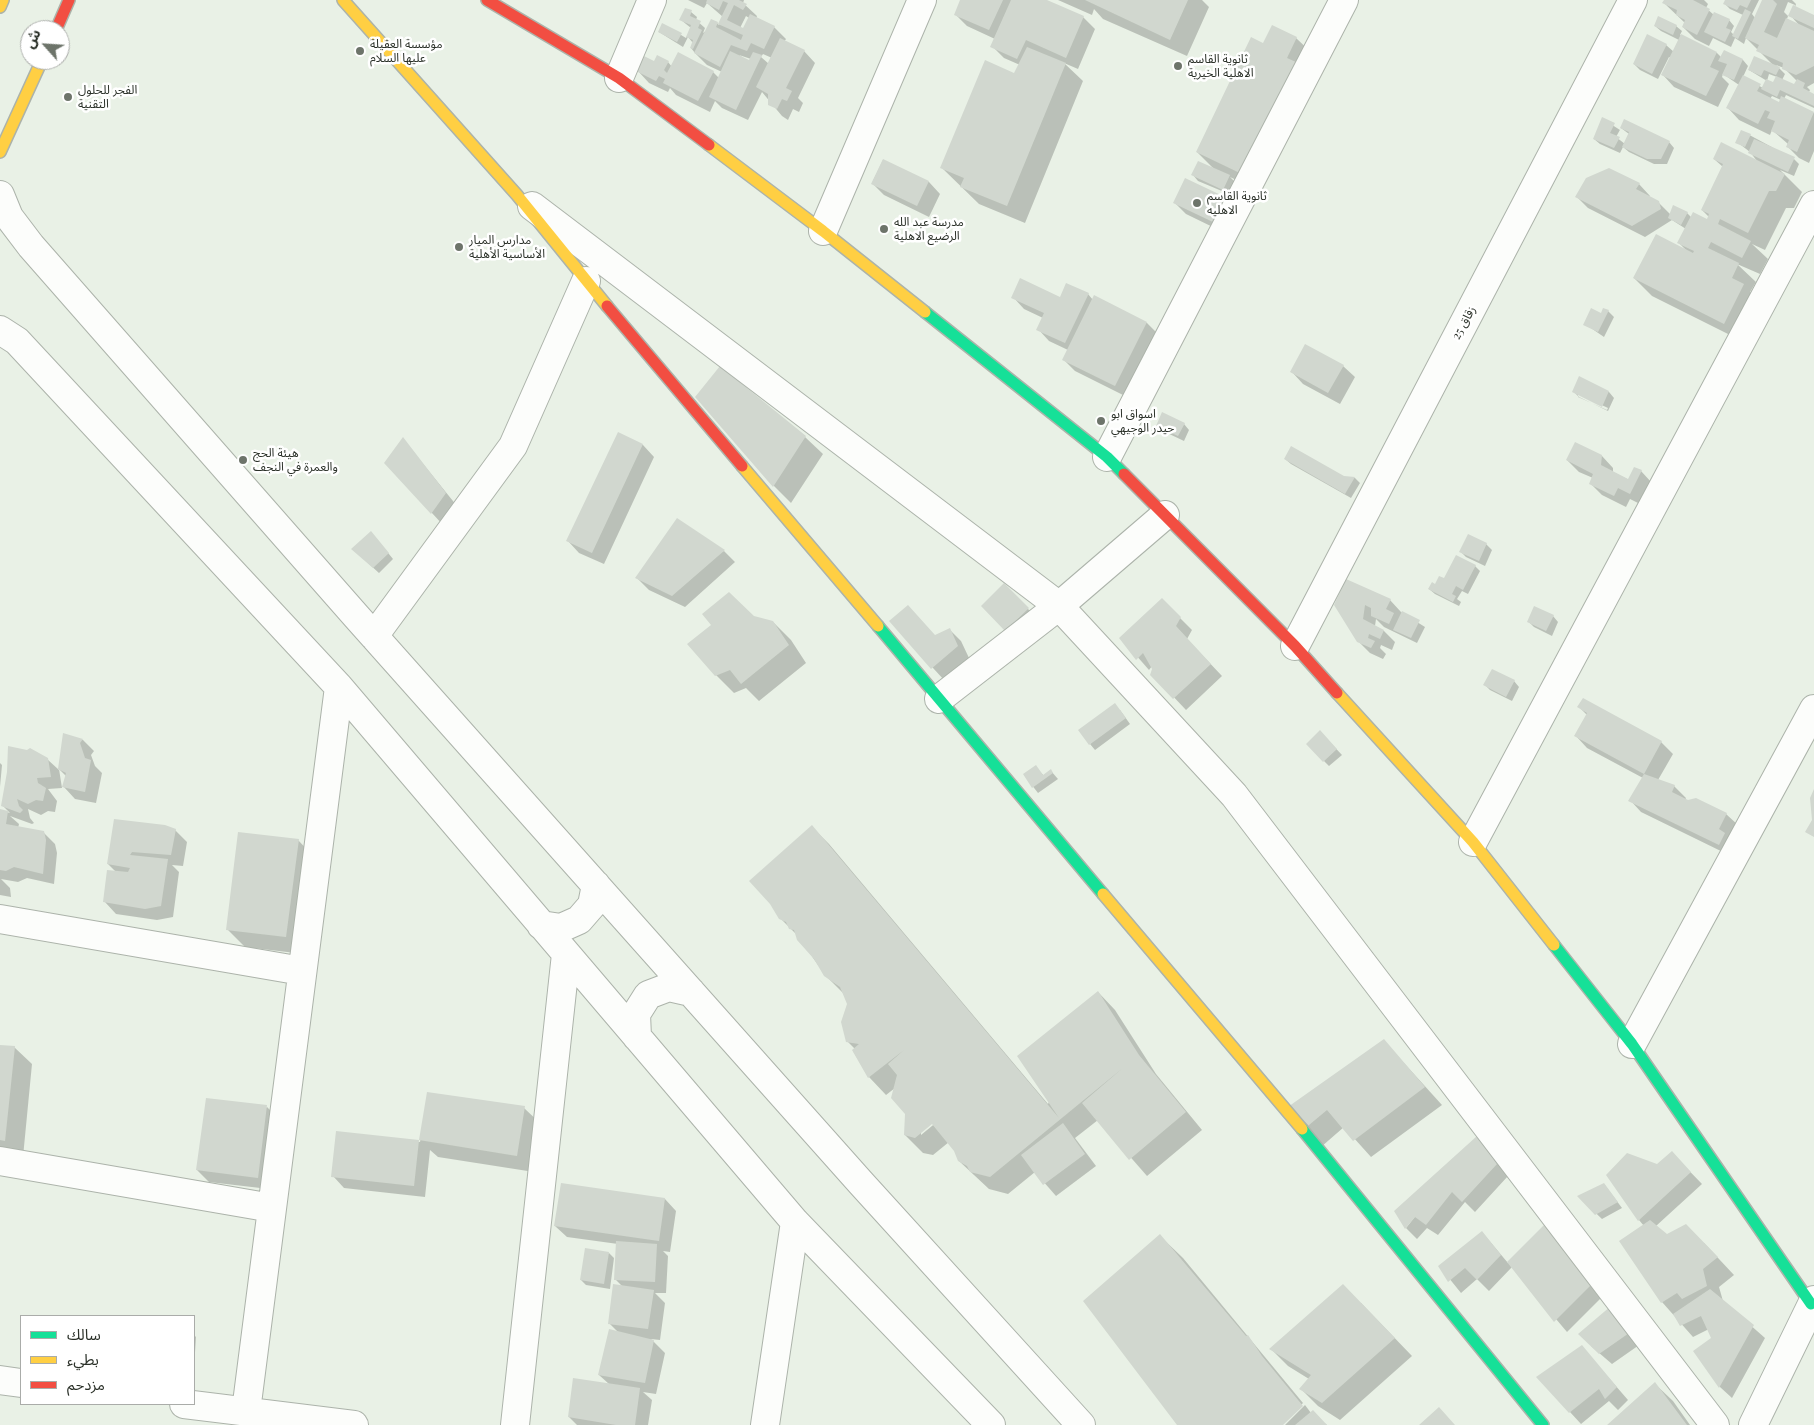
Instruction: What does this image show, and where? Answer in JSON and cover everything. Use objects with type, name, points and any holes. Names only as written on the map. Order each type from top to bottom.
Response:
[{"type":"street","points":[[0,7],[3,0]]},
{"type":"street","points":[[60,20],[69,0]]},
{"type":"street","points":[[343,0],[517,195],[586,281],[1303,1130],[1543,1425]]},
{"type":"street","points":[[487,0],[620,78],[823,231],[1107,457],[1296,646],[1473,842],[1632,1044],[1813,1302],[1753,1425]]},
{"type":"street","points":[[620,78],[652,0]]},
{"type":"street","points":[[823,231],[922,0]]},
{"type":"street","points":[[1107,457],[1344,0]]},
{"type":"street","name":"زقاق 25","points":[[1296,646],[1633,0]]},
{"type":"street","points":[[0,152],[37,70]]},
{"type":"street","points":[[0,195],[9,217],[31,246],[596,886],[1081,1425]]},
{"type":"street","points":[[517,195],[1059,606],[1234,795],[1714,1425]]},
{"type":"street","points":[[1473,842],[1814,205]]},
{"type":"street","points":[[374,636],[513,446],[586,281]]},
{"type":"street","points":[[0,330],[16,341],[338,687],[795,1222],[991,1425]]},
{"type":"street","points":[[939,698],[1059,606],[1165,515]]},
{"type":"street","points":[[246,1411],[338,687]]},
{"type":"street","points":[[1632,1044],[1814,709]]},
{"type":"street","points":[[541,925],[561,928],[579,920],[592,905],[596,886]]},
{"type":"street","points":[[0,919],[302,971]]},
{"type":"street","points":[[515,1425],[566,954]]},
{"type":"street","points":[[638,1037],[636,1014],[648,995],[669,987],[691,992]]},
{"type":"street","points":[[0,1160],[272,1208]]},
{"type":"street","points":[[765,1425],[795,1222]]},
{"type":"street","points":[[0,1380],[20,1383]]},
{"type":"street","points":[[183,1425],[185,1405]]},
{"type":"street","points":[[194,1405],[354,1425]]},
{"type":"building","points":[[707,0],[739,0],[747,4],[743,10],[734,5],[727,20],[743,28],[750,14],[775,26],[764,49],[751,43],[747,51],[731,45],[720,67],[694,53],[711,19],[718,22],[716,27],[741,40],[743,35],[718,24],[728,3],[723,1],[719,10],[706,3]]},
{"type":"building","points":[[960,0],[1003,0],[989,30],[954,15]]},
{"type":"building","points":[[1011,0],[1047,0],[1084,16],[1066,58],[1026,40],[1017,59],[990,47]]},
{"type":"building","points":[[1085,0],[1188,0],[1170,40]]},
{"type":"building","points":[[1664,0],[1693,0],[1710,9],[1697,35],[1682,27],[1685,20],[1676,15],[1677,10],[1662,3]]},
{"type":"building","points":[[1725,0],[1751,0],[1747,8],[1740,5],[1737,10],[1723,4]]},
{"type":"building","points":[[1762,0],[1773,0],[1777,4],[1764,32],[1777,38],[1786,18],[1814,31],[1814,66],[1796,75],[1782,69],[1783,63],[1756,51],[1759,45],[1745,38]]},
{"type":"building","points":[[1793,5],[1814,15],[1814,28],[1788,16]]},
{"type":"building","points":[[685,8],[692,10],[690,16],[701,21],[698,28],[702,30],[693,49],[690,48],[693,40],[686,37],[691,25],[679,20]]},
{"type":"building","points":[[1745,9],[1751,12],[1738,39],[1732,36]]},
{"type":"building","points":[[1714,12],[1730,19],[1726,28],[1731,30],[1725,42],[1704,32]]},
{"type":"building","points":[[1658,16],[1677,25],[1673,35],[1654,26]]},
{"type":"building","points":[[662,23],[682,33],[677,42],[658,32]]},
{"type":"building","points":[[1272,25],[1297,37],[1287,58],[1298,63],[1244,175],[1196,152],[1251,37],[1263,43]]},
{"type":"building","points":[[1647,34],[1667,44],[1652,74],[1633,64]]},
{"type":"building","points":[[1681,34],[1717,52],[1710,67],[1719,71],[1706,96],[1661,75]]},
{"type":"building","points":[[780,38],[805,50],[786,88],[792,91],[787,101],[782,99],[777,109],[768,105],[768,94],[756,87]]},
{"type":"building","points":[[1027,47],[1066,63],[1007,206],[960,187],[964,178],[940,168],[985,60],[1014,73]]},
{"type":"building","points":[[1724,50],[1743,59],[1734,80],[1722,75],[1727,64],[1718,61]]},
{"type":"building","points":[[730,51],[749,60],[753,52],[762,55],[736,110],[709,97]]},
{"type":"building","points":[[678,52],[714,71],[698,101],[663,83],[665,79],[659,76],[656,81],[636,71],[644,56],[654,61],[657,55],[669,61],[664,70],[667,73]]},
{"type":"building","points":[[1754,56],[1780,67],[1776,75],[1764,70],[1761,76],[1748,70]]},
{"type":"building","points":[[1743,75],[1761,84],[1757,91],[1779,102],[1781,96],[1814,112],[1797,152],[1786,147],[1789,140],[1771,131],[1775,121],[1767,118],[1770,112],[1765,110],[1758,124],[1726,108]]},
{"type":"building","points":[[1776,76],[1794,84],[1797,79],[1805,83],[1803,88],[1814,94],[1814,106],[1780,90],[1777,97],[1761,89],[1766,79],[1773,82]]},
{"type":"building","points":[[1602,117],[1615,123],[1610,133],[1620,137],[1614,148],[1593,139]]},
{"type":"building","points":[[1624,119],[1670,141],[1661,159],[1647,159],[1622,147],[1629,132],[1620,128]]},
{"type":"building","points":[[1741,130],[1751,134],[1745,147],[1735,143]]},
{"type":"building","points":[[1754,139],[1795,157],[1788,172],[1748,153]]},
{"type":"building","points":[[1721,142],[1785,174],[1776,191],[1769,191],[1748,233],[1720,219],[1718,224],[1751,241],[1742,258],[1711,242],[1708,248],[1739,263],[1732,278],[1744,284],[1724,324],[1633,278],[1656,234],[1693,253],[1694,251],[1677,243],[1693,212],[1707,219],[1709,214],[1701,210],[1723,164],[1713,159]]},
{"type":"building","points":[[883,159],[929,181],[917,206],[871,184]]},
{"type":"building","points":[[1198,161],[1230,175],[1223,190],[1191,175]]},
{"type":"building","points":[[1609,168],[1640,183],[1636,189],[1659,201],[1661,209],[1632,226],[1575,197],[1586,178]]},
{"type":"building","points":[[1185,178],[1225,197],[1213,222],[1173,203]]},
{"type":"building","points":[[1673,205],[1688,212],[1681,225],[1668,218]]},
{"type":"building","points":[[1020,278],[1060,297],[1066,283],[1089,293],[1065,343],[1036,330],[1044,313],[1011,298]]},
{"type":"building","points":[[1094,295],[1147,322],[1115,386],[1062,360]]},
{"type":"building","points":[[1591,308],[1601,313],[1603,308],[1609,310],[1598,332],[1583,325]]},
{"type":"building","points":[[1305,344],[1344,365],[1328,393],[1290,372]]},
{"type":"building","points":[[720,366],[806,436],[773,487],[695,397]]},
{"type":"building","points":[[1579,376],[1609,391],[1602,407],[1572,392]]},
{"type":"building","points":[[1162,412],[1185,423],[1178,436],[1156,426]]},
{"type":"building","points":[[618,432],[643,444],[592,553],[566,541]]},
{"type":"building","points":[[403,437],[446,493],[431,514],[384,463]]},
{"type":"building","points":[[1575,442],[1602,455],[1601,465],[1628,479],[1634,467],[1642,470],[1630,494],[1618,488],[1614,496],[1589,484],[1593,474],[1566,460]]},
{"type":"building","points":[[1291,446],[1344,476],[1355,477],[1345,494],[1284,459]]},
{"type":"building","points":[[677,518],[725,550],[672,596],[635,578]]},
{"type":"building","points":[[371,531],[389,553],[373,568],[351,549]]},
{"type":"building","points":[[1468,534],[1487,543],[1479,561],[1459,552]]},
{"type":"building","points":[[1456,555],[1476,565],[1463,590],[1456,586],[1452,594],[1456,596],[1453,602],[1428,589],[1432,582],[1435,584],[1439,576],[1444,578]]},
{"type":"building","points":[[1346,579],[1391,599],[1386,609],[1394,613],[1389,624],[1371,616],[1371,608],[1365,605],[1363,619],[1384,630],[1380,639],[1369,634],[1368,638],[1375,641],[1371,648],[1357,642],[1334,605]]},
{"type":"building","points":[[1004,583],[1029,608],[1005,631],[981,606]]},
{"type":"building","points":[[729,592],[754,616],[773,621],[789,645],[741,684],[730,670],[715,676],[687,644],[711,625],[702,614]]},
{"type":"building","points":[[1162,598],[1181,617],[1176,626],[1211,664],[1173,699],[1150,675],[1152,669],[1143,653],[1136,660],[1119,638]]},
{"type":"building","points":[[908,605],[935,635],[950,628],[958,646],[931,669],[889,621]]},
{"type":"building","points":[[1534,606],[1554,615],[1546,631],[1527,622]]},
{"type":"building","points":[[1402,611],[1420,620],[1411,638],[1393,630]]},
{"type":"building","points":[[1492,669],[1515,680],[1506,697],[1483,685]]},
{"type":"building","points":[[1583,698],[1662,741],[1644,774],[1574,736],[1587,713],[1577,707]]},
{"type":"building","points":[[1115,703],[1126,718],[1089,745],[1078,730]]},
{"type":"building","points":[[1320,730],[1337,749],[1323,762],[1306,744]]},
{"type":"building","points":[[63,733],[83,739],[80,743],[85,758],[91,760],[85,792],[62,787],[66,773],[58,769]]},
{"type":"building","points":[[8,746],[27,750],[30,748],[48,758],[51,777],[37,778],[38,783],[46,788],[43,801],[36,800],[28,804],[17,799],[19,806],[23,810],[20,813],[1,806],[7,772]]},
{"type":"building","points":[[1036,765],[1043,775],[1051,769],[1053,773],[1032,788],[1023,774]]},
{"type":"building","points":[[1644,774],[1675,785],[1672,792],[1688,800],[1696,798],[1727,813],[1719,829],[1725,833],[1719,845],[1628,801]]},
{"type":"building","points":[[1814,789],[1814,837],[1805,832],[1812,820],[1810,798]]},
{"type":"building","points":[[0,809],[8,811],[6,824],[44,831],[46,840],[43,874],[14,867],[6,871],[0,870]]},
{"type":"building","points":[[114,819],[165,825],[176,829],[171,855],[132,852],[130,855],[168,859],[161,906],[145,909],[103,902],[107,870],[128,872],[130,868],[107,864]]},
{"type":"building","points":[[812,825],[1059,1118],[1017,1056],[1098,991],[1139,1055],[1186,1112],[1129,1160],[1082,1103],[1124,1067],[990,1177],[970,1172],[967,1166],[958,1161],[954,1151],[932,1124],[915,1138],[904,1135],[905,1114],[891,1098],[897,1075],[888,1064],[904,1050],[868,1078],[852,1050],[859,1044],[846,1042],[841,1022],[847,1004],[840,987],[824,976],[814,959],[797,940],[794,930],[789,929],[786,922],[779,919],[770,904],[749,881]]},
{"type":"building","points":[[238,832],[299,839],[286,937],[226,930]]},
{"type":"building","points":[[1384,1039],[1425,1087],[1353,1141],[1327,1110],[1303,1130],[1285,1109]]},
{"type":"building","points":[[0,1045],[15,1046],[5,1141],[0,1140]]},
{"type":"building","points":[[427,1092],[525,1106],[517,1156],[419,1140]]},
{"type":"building","points":[[206,1098],[267,1105],[258,1178],[196,1170]]},
{"type":"building","points":[[1063,1123],[1085,1154],[1043,1185],[1021,1155]]},
{"type":"building","points":[[336,1131],[419,1140],[414,1186],[331,1177]]},
{"type":"building","points":[[1477,1136],[1497,1164],[1462,1202],[1452,1192],[1426,1225],[1415,1217],[1405,1229],[1394,1211]]},
{"type":"building","points":[[1672,1151],[1691,1172],[1638,1221],[1606,1175],[1627,1153],[1657,1164]]},
{"type":"building","points":[[561,1183],[665,1198],[659,1241],[554,1226]]},
{"type":"building","points":[[1604,1183],[1618,1202],[1595,1215],[1577,1196]]},
{"type":"building","points":[[1650,1220],[1667,1234],[1686,1224],[1718,1257],[1703,1269],[1707,1286],[1682,1299],[1677,1293],[1661,1303],[1619,1241]]},
{"type":"building","points":[[1546,1223],[1596,1280],[1554,1322],[1507,1262]]},
{"type":"building","points":[[1482,1231],[1501,1255],[1477,1280],[1465,1268],[1448,1282],[1438,1266]]},
{"type":"building","points":[[1160,1234],[1246,1336],[1248,1335],[1262,1356],[1303,1406],[1283,1425],[1177,1425],[1083,1301]]},
{"type":"building","points":[[616,1241],[657,1244],[655,1282],[614,1280]]},
{"type":"building","points":[[585,1248],[609,1252],[604,1284],[580,1280]]},
{"type":"building","points":[[613,1284],[654,1290],[648,1329],[608,1324]]},
{"type":"building","points":[[1343,1284],[1395,1338],[1322,1403],[1299,1389],[1311,1375],[1269,1349]]},
{"type":"building","points":[[1710,1289],[1754,1325],[1719,1388],[1693,1351],[1711,1338],[1701,1316],[1680,1326],[1673,1314]]},
{"type":"building","points":[[1611,1306],[1632,1331],[1599,1354],[1578,1334]]},
{"type":"building","points":[[609,1329],[654,1340],[645,1383],[598,1375]]},
{"type":"building","points":[[1582,1345],[1617,1387],[1605,1399],[1599,1389],[1569,1413],[1536,1377]]},
{"type":"building","points":[[573,1378],[640,1388],[635,1425],[616,1425],[568,1417]]},
{"type":"building","points":[[1655,1382],[1687,1425],[1607,1425]]},
{"type":"building","points":[[1439,1407],[1455,1425],[1419,1425]]},
{"type":"building","points":[[1313,1410],[1327,1425],[1295,1425]]},
{"type":"traffic: fast","points":[[925,312],[1107,457],[1124,474]]},
{"type":"traffic: fast","points":[[878,626],[1103,894]]},
{"type":"traffic: fast","points":[[1554,945],[1632,1044],[1811,1304]]},
{"type":"traffic: fast","points":[[1302,1129],[1543,1425]]},
{"type":"traffic: slow","points":[[0,7],[3,0]]},
{"type":"traffic: slow","points":[[343,0],[517,195],[607,306]]},
{"type":"traffic: slow","points":[[0,152],[37,70]]},
{"type":"traffic: slow","points":[[709,145],[823,231],[925,312]]},
{"type":"traffic: slow","points":[[742,466],[878,626]]},
{"type":"traffic: slow","points":[[1337,693],[1473,842],[1554,945]]},
{"type":"traffic: slow","points":[[1103,894],[1302,1129]]},
{"type":"traffic: jam","points":[[60,20],[69,0]]},
{"type":"traffic: jam","points":[[487,0],[619,78],[709,145]]},
{"type":"traffic: jam","points":[[607,306],[742,466]]},
{"type":"traffic: jam","points":[[1124,474],[1295,646],[1337,693]]},
{"type":"place","name":"مؤسسة العقيلة عليها السلام","points":[[360,51]]},
{"type":"place","name":"ثانوية القاسم الاهلية الخيرية","points":[[1178,66]]},
{"type":"place","name":"الفجر للحلول التقنية","points":[[68,97]]},
{"type":"place","name":"ثانوية القاسم الاهليه","points":[[1197,203]]},
{"type":"place","name":"مدرسة عبد الله الرضيع الاهلية","points":[[884,229]]},
{"type":"place","name":"مدارس الميار الأساسية الأهلية","points":[[459,247]]},
{"type":"place","name":"اسواق ابو حيدر الوجيهي","points":[[1101,421]]},
{"type":"place","name":"هيئة الحج والعمرة في النجف","points":[[243,460]]}]
